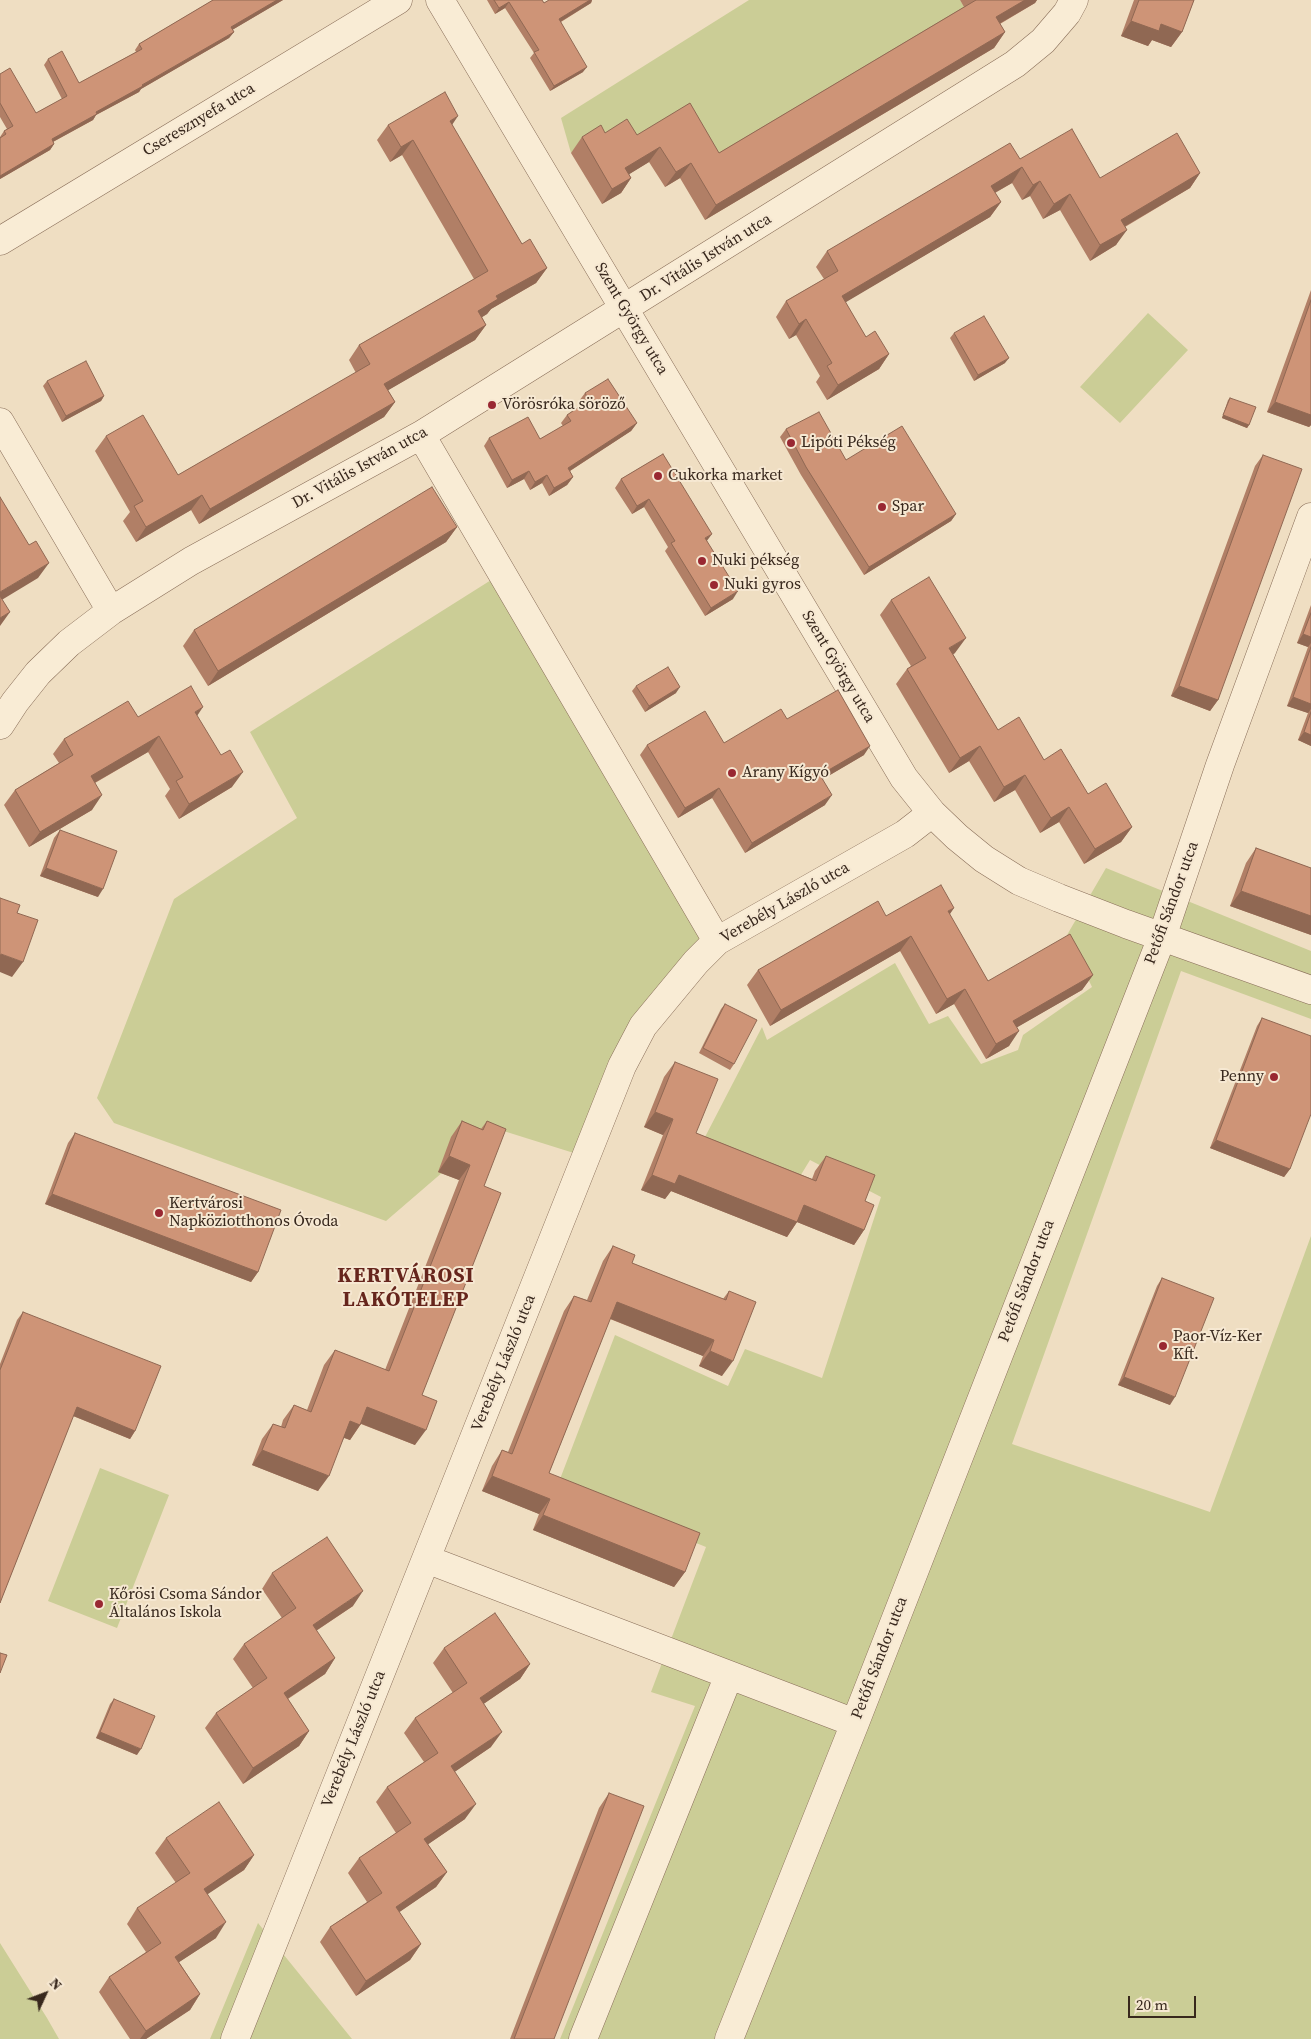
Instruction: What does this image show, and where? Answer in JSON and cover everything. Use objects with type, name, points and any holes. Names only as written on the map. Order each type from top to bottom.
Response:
[{"type":"street","name":"Cseresznyefa utca","points":[[0,241],[398,0]]},
{"type":"street","name":"Szent György utca","points":[[440,0],[904,778],[932,813],[984,859],[1020,881],[1059,898],[1311,990]]},
{"type":"street","name":"Dr. Vitális István utca","points":[[0,725],[38,673],[69,643],[111,612],[191,561],[421,435],[1015,64],[1043,41],[1067,13],[1074,0]]},
{"type":"street","points":[[0,422],[111,612]]},
{"type":"street","points":[[421,435],[717,942]]},
{"type":"street","name":"Petőfi Sándor utca","points":[[728,2039],[854,1723],[1162,936],[1220,765],[1311,517]]},
{"type":"street","name":"Verebély László utca","points":[[235,2039],[622,1066],[643,1026],[696,962],[717,942],[905,834],[932,813]]},
{"type":"street","points":[[426,1559],[854,1723]]},
{"type":"street","points":[[583,2039],[729,1675]]},
{"type":"green space","points":[[749,0],[960,0],[968,13],[701,173],[590,141],[571,153],[561,118]]},
{"type":"green space","points":[[1148,313],[1188,350],[1120,423],[1080,387]]},
{"type":"green space","points":[[507,570],[731,945],[669,1000],[633,1051],[593,1159],[494,1128],[386,1221],[114,1123],[97,1098],[174,899],[297,818],[250,732]]},
{"type":"green space","points":[[1106,868],[1311,951],[1311,1019],[1181,971],[1012,1444],[1210,1512],[1311,1236],[1311,2039],[560,2039],[695,1706],[651,1692],[706,1547],[557,1487],[615,1335],[728,1386],[745,1349],[822,1378],[881,1197],[810,1160],[799,1178],[705,1137],[762,1027],[767,1040],[895,963],[929,1024],[948,1016],[981,1064],[1018,1050],[1023,1035],[1092,987],[1067,935]]},
{"type":"green space","points":[[100,1468],[169,1495],[117,1628],[48,1601]]},
{"type":"green space","points":[[258,1923],[352,2039],[210,2039]]},
{"type":"green space","points":[[0,1943],[47,2018],[59,2039],[0,2039]]},
{"type":"building","points":[[213,0],[277,0],[231,27],[234,32],[52,139],[54,144],[0,176],[0,138],[6,134],[4,131],[13,126],[0,103],[0,74],[10,68],[36,113],[67,96],[48,59],[62,51],[79,83],[142,49],[139,44]]},
{"type":"building","points":[[494,0],[542,0],[544,3],[549,0],[590,0],[559,19],[587,67],[554,86],[534,52],[539,50],[509,2],[499,8]]},
{"type":"building","points":[[976,0],[1025,0],[996,17],[1005,32],[716,205],[691,163],[676,172],[660,147],[625,168],[631,178],[612,189],[582,137],[601,125],[605,133],[627,119],[637,135],[690,103],[719,153]]},
{"type":"building","points":[[1139,0],[1194,0],[1182,32],[1161,24],[1159,31],[1131,21]]},
{"type":"building","points":[[445,92],[458,116],[450,121],[522,244],[530,239],[547,268],[496,296],[498,299],[478,311],[486,325],[384,384],[395,402],[210,509],[202,495],[146,527],[134,506],[143,501],[106,436],[143,415],[178,475],[370,364],[359,345],[488,271],[413,140],[401,147],[388,125]]},
{"type":"building","points":[[1072,129],[1100,178],[1177,133],[1200,173],[1121,220],[1127,230],[1100,245],[1070,194],[1054,204],[1040,181],[1033,185],[1022,167],[991,186],[1001,202],[842,296],[866,337],[875,331],[889,354],[838,385],[827,366],[832,363],[806,319],[799,324],[786,301],[838,271],[827,251],[1010,143],[1020,159]]},
{"type":"building","points":[[1311,300],[1311,415],[1275,402]]},
{"type":"building","points":[[984,316],[1009,358],[978,375],[954,333]]},
{"type":"building","points":[[86,361],[104,396],[66,416],[47,381]]},
{"type":"building","points":[[608,379],[637,423],[568,468],[573,477],[554,488],[547,475],[535,482],[529,471],[512,480],[489,438],[528,417],[540,439],[571,421],[567,415],[589,400],[585,393]]},
{"type":"building","points":[[1230,398],[1256,407],[1249,425],[1223,415]]},
{"type":"building","name":"Spar","points":[[819,412],[846,460],[902,426],[956,514],[869,567],[806,467],[786,429]]},
{"type":"building","points":[[663,454],[712,534],[705,538],[738,591],[711,608],[671,543],[675,541],[649,499],[637,506],[621,479]]},
{"type":"building","points":[[1263,455],[1302,469],[1218,700],[1179,686]]},
{"type":"building","points":[[432,487],[457,527],[218,671],[194,630]]},
{"type":"building","points":[[0,497],[29,545],[36,541],[49,563],[0,592]]},
{"type":"building","points":[[929,577],[966,638],[949,648],[998,730],[1019,717],[1044,760],[1061,749],[1088,794],[1106,783],[1132,827],[1095,849],[1069,807],[1051,818],[1025,775],[1004,787],[980,746],[960,758],[907,669],[926,658],[891,600]]},
{"type":"building","points":[[0,596],[10,612],[0,618]]},
{"type":"building","points":[[1311,613],[1311,637],[1303,634]]},
{"type":"building","points":[[1311,647],[1311,704],[1293,697]]},
{"type":"building","points":[[668,667],[680,687],[649,706],[636,686]]},
{"type":"building","points":[[191,686],[203,707],[195,712],[221,755],[230,750],[243,772],[189,804],[176,781],[183,777],[159,736],[91,776],[102,795],[40,832],[15,790],[73,755],[64,739],[128,701],[138,717]]},
{"type":"building","points":[[838,690],[870,746],[820,775],[832,795],[752,843],[719,788],[685,808],[647,745],[705,711],[724,743],[781,709],[787,719]]},
{"type":"building","points":[[1311,712],[1311,735],[1304,732]]},
{"type":"building","points":[[60,830],[117,851],[103,889],[46,868]]},
{"type":"building","points":[[1256,848],[1311,868],[1311,916],[1241,891]]},
{"type":"building","points":[[941,885],[954,908],[948,911],[988,981],[1070,934],[1093,975],[1013,1021],[1019,1031],[996,1044],[965,989],[947,999],[911,936],[781,1010],[758,970],[878,901],[886,916]]},
{"type":"building","points":[[0,898],[20,905],[17,913],[38,920],[23,962],[1,954],[0,957]]},
{"type":"building","points":[[725,1004],[757,1020],[734,1064],[703,1048]]},
{"type":"building","name":"Penny","points":[[1262,1018],[1311,1036],[1311,1114],[1290,1169],[1216,1140]]},
{"type":"building","points":[[675,1062],[718,1079],[696,1133],[816,1181],[826,1156],[875,1175],[865,1201],[874,1205],[864,1230],[804,1205],[797,1222],[679,1175],[675,1184],[652,1175],[673,1119],[655,1112]]},
{"type":"building","points":[[462,1121],[483,1130],[487,1121],[506,1129],[484,1186],[501,1193],[422,1395],[437,1401],[426,1430],[367,1407],[360,1425],[350,1421],[329,1476],[262,1450],[273,1424],[285,1428],[294,1405],[311,1412],[335,1350],[389,1371],[470,1165],[449,1156]]},
{"type":"building","name":"Kertvárosi Napköziotthonos Óvoda","points":[[75,1133],[281,1210],[258,1272],[52,1194]]},
{"type":"building","points":[[613,1246],[635,1255],[632,1263],[726,1300],[729,1291],[756,1302],[733,1361],[710,1351],[714,1340],[617,1302],[549,1473],[700,1533],[685,1572],[543,1515],[550,1499],[492,1476],[502,1450],[512,1454],[574,1296],[591,1302]]},
{"type":"building","name":"Paor-Víz-Ker Kft.","points":[[1162,1278],[1214,1298],[1175,1397],[1124,1377]]},
{"type":"building","points":[[23,1312],[161,1366],[135,1431],[77,1407],[0,1603],[0,1370]]},
{"type":"building","points":[[327,1537],[363,1591],[313,1625],[335,1658],[284,1693],[309,1731],[253,1768],[216,1713],[267,1678],[244,1644],[296,1608],[272,1573]]},
{"type":"building","points":[[495,1613],[530,1664],[480,1698],[502,1732],[451,1766],[476,1804],[424,1839],[447,1872],[396,1907],[421,1944],[366,1981],[330,1927],[382,1893],[359,1858],[411,1823],[387,1787],[438,1753],[415,1718],[467,1683],[444,1648]]},
{"type":"building","points":[[0,1653],[7,1655],[0,1673]]},
{"type":"building","points":[[114,1699],[155,1716],[141,1749],[100,1732]]},
{"type":"building","points":[[609,1793],[644,1806],[554,2039],[514,2039]]},
{"type":"building","points":[[219,1802],[254,1855],[204,1889],[226,1922],[175,1957],[200,1994],[146,2031],[109,1977],[161,1943],[137,1908],[190,1873],[166,1838]]},
{"type":"place","name":"Vörösróka söröző","points":[[492,405]]},
{"type":"place","name":"Lipóti Pékség","points":[[791,443]]},
{"type":"place","name":"Cukorka market","points":[[658,476]]},
{"type":"place","name":"Spar","points":[[882,507]]},
{"type":"place","name":"Nuki pékség","points":[[702,561]]},
{"type":"place","name":"Nuki gyros","points":[[714,585]]},
{"type":"place","name":"Arany Kígyó","points":[[732,773]]},
{"type":"place","name":"Penny","points":[[1274,1077]]},
{"type":"place","name":"Kertvárosi Napköziotthonos Óvoda","points":[[159,1213]]},
{"type":"place","name":"Paor-Víz-Ker Kft.","points":[[1163,1346]]},
{"type":"place","name":"Kőrösi Csoma Sándor Általános Iskola","points":[[99,1604]]},
{"type":"district","name":"KERTVÁROSI LAKÓTELEP","points":[[406,1289]]}]
